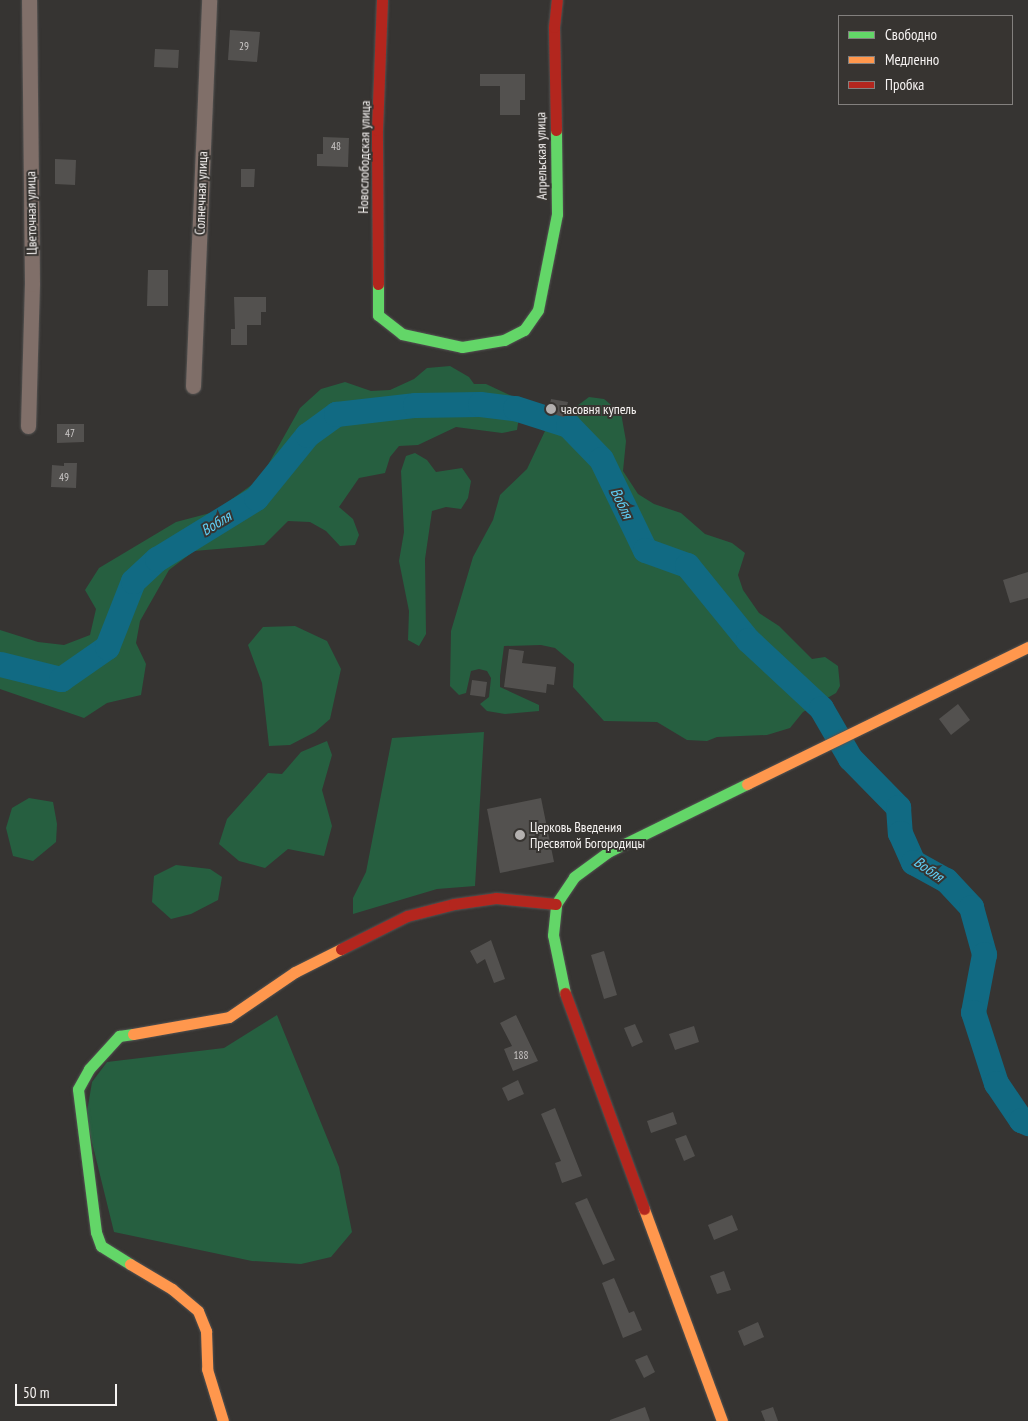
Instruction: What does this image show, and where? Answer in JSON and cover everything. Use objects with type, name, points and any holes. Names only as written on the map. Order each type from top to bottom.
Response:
[{"type":"street","name":"Цветочная улица","points":[[28,426],[32,284],[29,0]]},
{"type":"street","name":"Солнечная улица","points":[[194,386],[209,0]]},
{"type":"street","name":"Новослободская улица","points":[[382,0],[377,130],[378,315],[402,334],[432,343],[462,347],[504,340],[524,330],[538,310]]},
{"type":"street","name":"Апрельская улица","points":[[538,310],[557,214],[554,27],[557,0]]},
{"type":"street","points":[[722,1421],[568,1004],[554,944],[556,904],[574,877],[608,852],[1028,647]]},
{"type":"street","points":[[222,1421],[207,1369],[206,1331],[198,1312],[172,1289],[101,1246],[96,1232],[81,1127],[78,1089],[89,1069],[119,1036],[229,1017],[295,972],[407,916],[454,904],[496,898],[556,904]]},
{"type":"green space","points":[[450,366],[469,377],[474,384],[486,384],[518,399],[521,403],[517,430],[502,433],[456,427],[418,445],[399,446],[390,457],[385,473],[359,478],[339,507],[353,519],[359,535],[355,545],[340,546],[326,531],[310,522],[288,521],[264,545],[194,551],[169,570],[140,621],[136,643],[146,664],[141,695],[107,703],[84,718],[0,689],[0,630],[38,642],[64,645],[90,635],[96,609],[85,590],[99,568],[176,522],[214,512],[260,479],[300,408],[321,389],[345,382],[371,391],[390,390],[414,379],[427,368]]},
{"type":"green space","points":[[589,397],[604,399],[621,413],[626,441],[623,471],[638,494],[654,504],[681,513],[705,534],[732,543],[745,553],[738,575],[743,590],[759,613],[779,626],[812,659],[825,657],[838,666],[840,686],[836,693],[803,712],[790,728],[767,735],[717,737],[707,741],[687,740],[657,722],[604,721],[573,687],[574,664],[555,648],[541,645],[504,646],[500,676],[500,687],[539,705],[539,711],[505,714],[487,711],[480,704],[489,697],[491,678],[487,671],[479,669],[471,671],[466,693],[459,695],[450,686],[451,631],[473,557],[493,520],[500,495],[527,469],[545,431],[559,429],[574,421],[577,406]]},
{"type":"green space","points":[[415,453],[427,460],[436,472],[462,468],[471,481],[468,498],[461,509],[446,507],[432,511],[425,559],[426,634],[419,646],[408,640],[409,611],[399,561],[404,532],[401,471],[406,456]]},
{"type":"green space","points":[[295,626],[327,641],[341,669],[330,719],[315,732],[290,745],[269,746],[262,683],[248,645],[263,627]]},
{"type":"green space","points":[[484,732],[475,886],[437,889],[353,914],[353,898],[366,872],[392,738]]},
{"type":"green space","points":[[327,741],[332,755],[322,790],[332,826],[324,856],[288,849],[265,868],[239,861],[219,844],[227,819],[268,773],[282,774],[301,752]]},
{"type":"green space","points":[[29,798],[53,802],[57,824],[56,842],[33,861],[13,856],[6,828],[12,808]]},
{"type":"green space","points":[[176,865],[210,869],[222,877],[218,900],[191,914],[171,919],[152,902],[154,876]]},
{"type":"green space","points":[[277,1015],[339,1167],[352,1232],[331,1257],[301,1264],[252,1261],[114,1232],[86,1118],[92,1082],[107,1062],[224,1048]]},
{"type":"building","points":[[230,30],[260,32],[257,62],[228,60]]},
{"type":"building","points":[[155,49],[179,50],[178,68],[154,67]]},
{"type":"building","points":[[480,74],[525,74],[525,100],[520,100],[520,115],[500,115],[500,86],[480,86]]},
{"type":"building","points":[[323,137],[349,138],[348,167],[317,166],[317,154],[323,154]]},
{"type":"building","points":[[55,159],[76,160],[75,185],[55,184]]},
{"type":"building","points":[[241,169],[255,169],[254,187],[241,187]]},
{"type":"building","points":[[148,270],[168,270],[168,306],[147,306]]},
{"type":"building","points":[[234,297],[266,297],[266,312],[261,312],[261,325],[247,325],[247,345],[231,345],[231,329],[235,329]]},
{"type":"building","name":"часовня купель","points":[[551,399],[568,402],[564,417],[548,413]]},
{"type":"building","points":[[57,424],[84,424],[84,442],[57,443]]},
{"type":"building","points":[[64,463],[77,463],[76,488],[51,487],[52,465],[64,466]]},
{"type":"building","points":[[1028,572],[1028,598],[1010,603],[1003,580]]},
{"type":"building","points":[[509,649],[524,651],[522,663],[556,667],[554,685],[547,684],[546,693],[504,687]]},
{"type":"building","points":[[472,680],[487,682],[485,697],[470,695]]},
{"type":"building","points":[[958,704],[970,720],[951,735],[939,719]]},
{"type":"building","name":"Церковь Введения Пресвятой Богородицы","points":[[541,798],[554,862],[500,873],[487,809]]},
{"type":"building","points":[[491,940],[505,979],[494,983],[485,959],[477,964],[470,951]]},
{"type":"building","points":[[604,951],[617,995],[604,999],[591,955]]},
{"type":"building","points":[[516,1015],[538,1061],[513,1071],[504,1049],[512,1046],[500,1023]]},
{"type":"building","points":[[635,1024],[643,1042],[632,1047],[624,1028]]},
{"type":"building","points":[[694,1026],[699,1042],[675,1050],[669,1034]]},
{"type":"building","points":[[518,1080],[524,1094],[508,1101],[502,1088]]},
{"type":"building","points":[[555,1108],[582,1176],[562,1183],[555,1163],[561,1161],[541,1114]]},
{"type":"building","points":[[673,1112],[677,1124],[651,1133],[647,1121]]},
{"type":"building","points":[[686,1135],[695,1156],[684,1161],[675,1139]]},
{"type":"building","points":[[587,1198],[615,1260],[603,1265],[575,1203]]},
{"type":"building","points":[[732,1215],[738,1230],[714,1240],[708,1225]]},
{"type":"building","points":[[724,1271],[731,1290],[717,1294],[710,1276]]},
{"type":"building","points":[[614,1278],[629,1313],[634,1311],[642,1330],[623,1338],[602,1283]]},
{"type":"building","points":[[758,1322],[764,1337],[744,1346],[738,1331]]},
{"type":"building","points":[[647,1355],[655,1372],[644,1378],[635,1360]]},
{"type":"building","points":[[645,1407],[650,1421],[610,1421],[610,1420]]},
{"type":"building","points":[[773,1407],[778,1421],[765,1421],[761,1411]]},
{"type":"waterway","name":"Вобля","points":[[0,664],[61,679],[107,647],[133,581],[157,559],[256,498],[307,435],[336,414],[415,405],[480,404],[515,408],[568,425],[601,459],[645,550],[687,565],[748,640],[821,708],[850,758],[898,807],[900,833],[913,862],[946,880],[971,907],[984,954],[973,1012],[996,1083],[1021,1120],[1028,1123]]},
{"type":"traffic: fast","points":[[378,284],[378,315],[402,334],[462,347],[504,340],[524,330],[538,310],[557,214],[556,130]]},
{"type":"traffic: fast","points":[[565,993],[553,935],[556,904],[574,877],[608,852],[747,784]]},
{"type":"traffic: fast","points":[[130,1264],[101,1246],[96,1232],[78,1089],[89,1069],[119,1036],[133,1034]]},
{"type":"traffic: slow","points":[[747,784],[1028,647]]},
{"type":"traffic: slow","points":[[133,1034],[229,1017],[295,972],[341,949]]},
{"type":"traffic: slow","points":[[644,1209],[722,1421]]},
{"type":"traffic: slow","points":[[130,1264],[172,1289],[198,1311],[206,1331],[207,1369],[223,1421]]},
{"type":"traffic: jam","points":[[378,284],[377,130],[382,0]]},
{"type":"traffic: jam","points":[[556,130],[554,27],[557,0]]},
{"type":"traffic: jam","points":[[341,949],[407,916],[454,904],[496,898],[556,904]]},
{"type":"traffic: jam","points":[[565,993],[644,1209]]},
{"type":"place","name":"часовня купель","points":[[551,409]]},
{"type":"place","name":"Церковь Введения Пресвятой Богородицы","points":[[520,835]]}]
